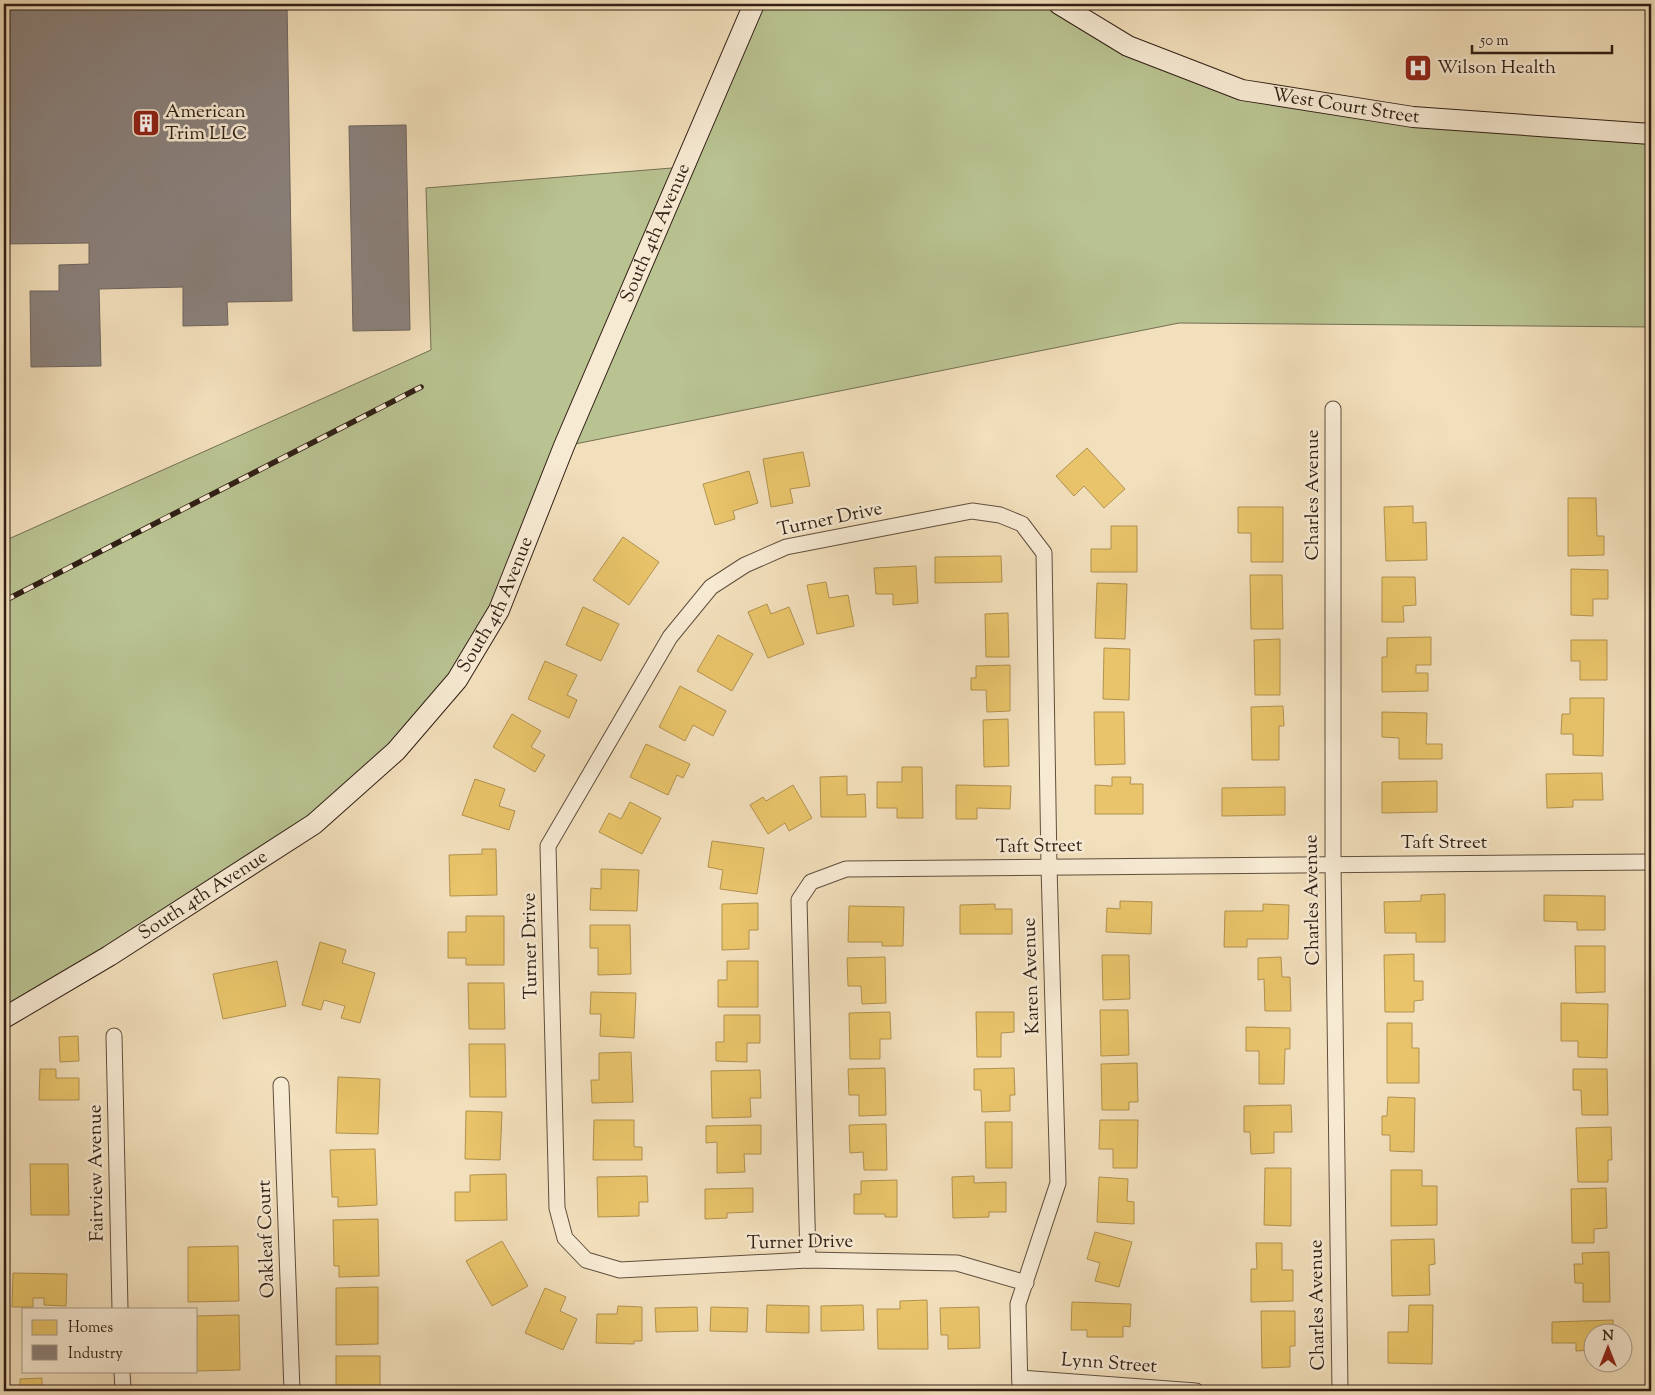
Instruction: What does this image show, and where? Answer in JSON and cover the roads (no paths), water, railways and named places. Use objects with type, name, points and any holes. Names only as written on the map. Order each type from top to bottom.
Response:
[{"type":"street","name":"South 4th Avenue","points":[[4,1018],[109,956],[314,824],[396,751],[457,680],[499,610],[564,446],[754,4]]},
{"type":"street","name":"West Court Street","points":[[1059,4],[1128,46],[1242,90],[1413,117],[1651,134]]},
{"type":"street","name":"Charles Avenue","points":[[1333,409],[1332,864],[1340,1391]]},
{"type":"street","name":"Turner Drive","points":[[1026,1283],[957,1263],[808,1260],[620,1270],[586,1260],[565,1238],[557,1208],[548,846],[670,637],[711,587],[745,565],[786,547],[972,511],[1000,515],[1022,524],[1044,552]]},
{"type":"street","name":"Karen Avenue","points":[[1020,1384],[1018,1304],[1058,1183],[1049,867],[1044,552]]},
{"type":"street","name":"Taft Street","points":[[808,1260],[799,900],[811,882],[846,869],[1651,862]]},
{"type":"street","name":"Fairview Avenue","points":[[114,1036],[120,1308]]},
{"type":"street","name":"Oakleaf Court","points":[[281,1084],[292,1391]]},
{"type":"street","points":[[122,1372],[123,1391]]},
{"type":"street","name":"Lynn Street","points":[[1020,1384],[1196,1391]]},
{"type":"railway","points":[[4,601],[421,387]]},
{"type":"place","name":"Wilson Health","points":[[1418,68]]},
{"type":"place","name":"American Trim LLC","points":[[146,123]]}]
